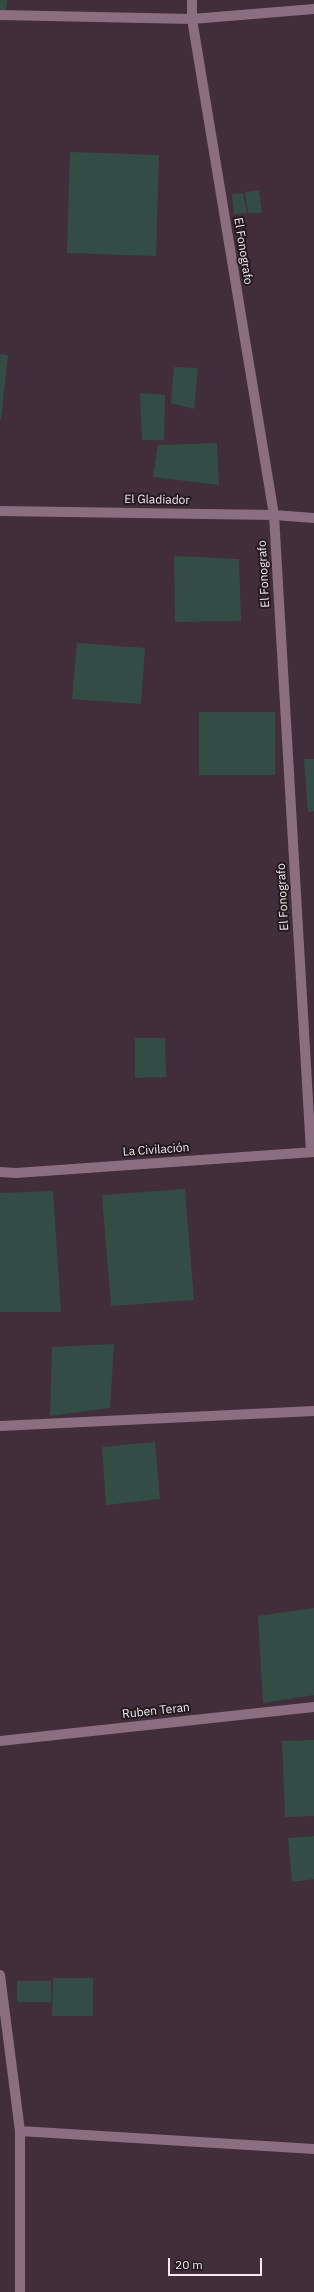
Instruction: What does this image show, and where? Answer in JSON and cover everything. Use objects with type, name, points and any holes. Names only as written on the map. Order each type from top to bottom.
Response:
[{"type":"street","name":"El Fonografo","points":[[192,0],[192,19],[274,515],[313,1152]]},
{"type":"street","points":[[0,15],[192,19],[314,9]]},
{"type":"street","name":"El Gladiador","points":[[0,511],[274,515],[314,518]]},
{"type":"street","name":"La Civilación","points":[[0,1172],[24,1172],[313,1152]]},
{"type":"street","points":[[0,1426],[314,1410]]},
{"type":"street","name":"Ruben Teran","points":[[0,1741],[314,1707]]},
{"type":"street","points":[[0,1975],[20,2131],[20,2292]]},
{"type":"street","points":[[20,2131],[314,2149]]},
{"type":"building","points":[[0,0],[7,0],[6,10],[0,10]]},
{"type":"building","points":[[70,152],[159,155],[156,256],[67,253]]},
{"type":"building","points":[[259,190],[262,213],[248,213],[245,192]]},
{"type":"building","points":[[243,193],[247,213],[234,214],[232,194]]},
{"type":"building","points":[[0,354],[8,355],[1,419],[0,419]]},
{"type":"building","points":[[174,367],[198,368],[194,409],[171,403]]},
{"type":"building","points":[[140,393],[165,395],[164,440],[142,440]]},
{"type":"building","points":[[217,443],[219,485],[153,477],[158,445]]},
{"type":"building","points":[[174,556],[239,559],[241,621],[175,622]]},
{"type":"building","points":[[77,643],[145,648],[141,704],[72,699]]},
{"type":"building","points":[[199,712],[275,712],[275,775],[199,775]]},
{"type":"building","points":[[304,759],[314,759],[314,811],[308,812]]},
{"type":"building","points":[[135,1038],[165,1038],[166,1077],[135,1078]]},
{"type":"building","points":[[185,1189],[194,1300],[111,1306],[102,1195]]},
{"type":"building","points":[[53,1191],[61,1312],[0,1312],[0,1193]]},
{"type":"building","points":[[114,1344],[110,1408],[50,1416],[52,1347]]},
{"type":"building","points":[[155,1442],[160,1499],[106,1505],[102,1447]]},
{"type":"building","points":[[314,1608],[314,1695],[263,1703],[258,1616]]},
{"type":"building","points":[[314,1740],[314,1816],[285,1817],[282,1741]]},
{"type":"building","points":[[314,1836],[314,1879],[292,1882],[288,1838]]},
{"type":"building","points":[[53,1978],[93,1978],[93,2016],[52,2016]]},
{"type":"building","points":[[17,1981],[51,1981],[51,2002],[17,2002]]}]
